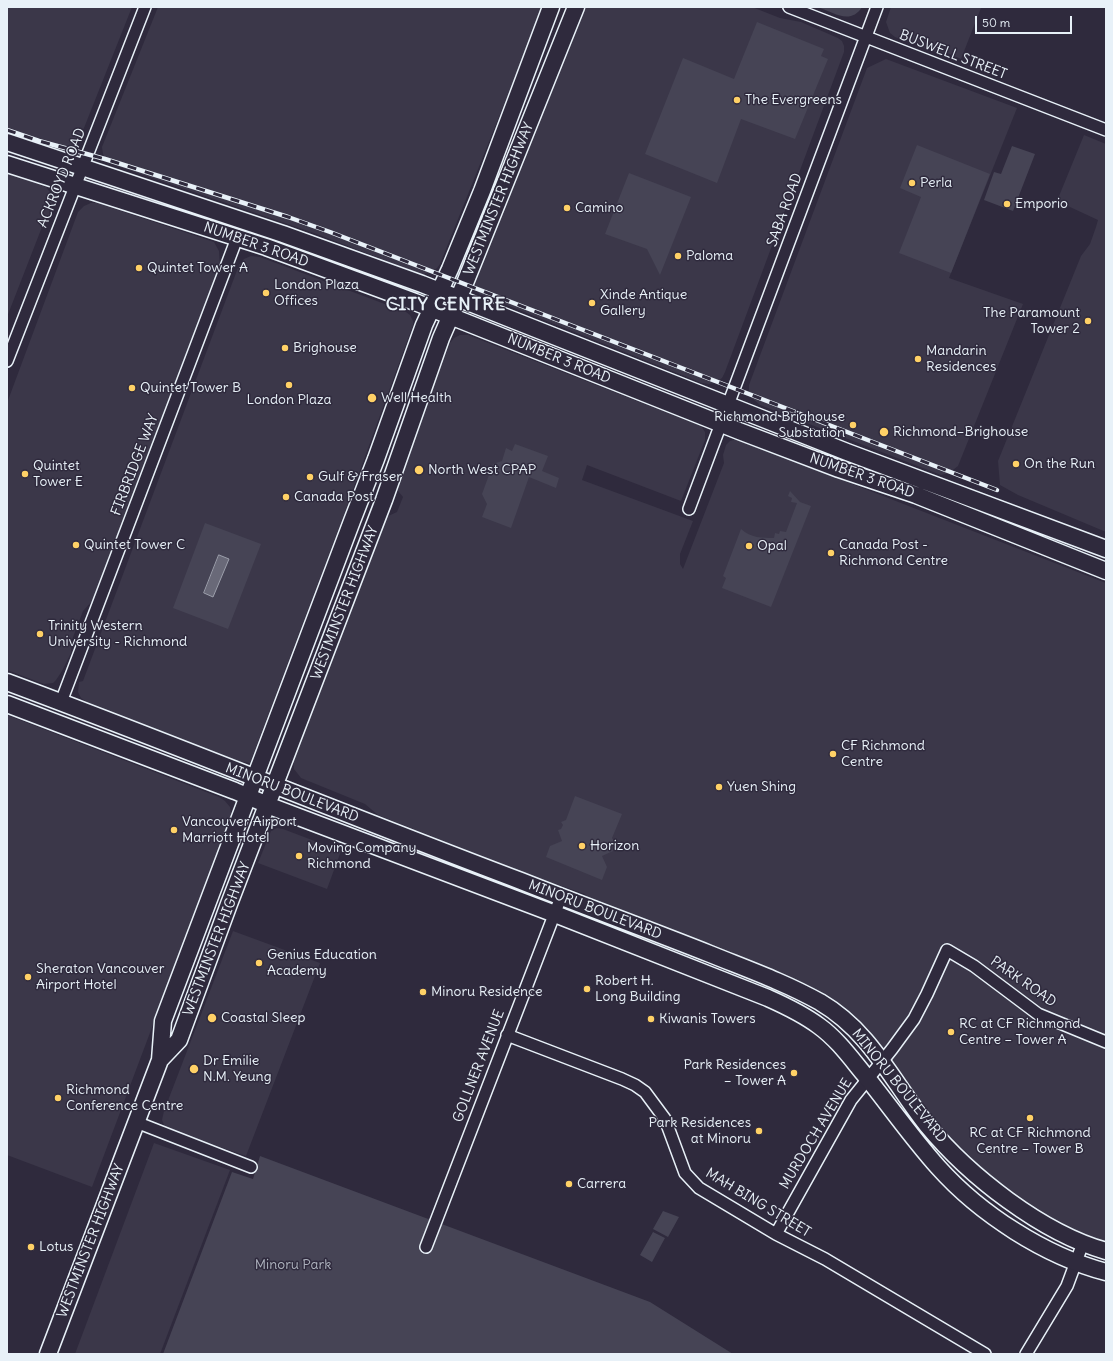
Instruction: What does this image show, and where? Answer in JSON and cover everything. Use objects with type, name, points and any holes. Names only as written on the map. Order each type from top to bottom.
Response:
[{"type":"main road","name":"WESTMINSTER HIGHWAY","points":[[48,1354],[160,1060],[163,1021],[376,459],[424,324],[450,269],[482,191],[551,7]]},
{"type":"main road","name":"WESTMINSTER HIGHWAY","points":[[160,1060],[179,1040],[384,500],[441,338],[576,7]]},
{"type":"main road","name":"NUMBER 3 ROAD","points":[[7,142],[316,246],[439,291],[895,471],[1106,549]]},
{"type":"main road","name":"NUMBER 3 ROAD","points":[[7,164],[266,247],[431,308],[721,424],[839,469],[916,495],[1106,570]]},
{"type":"main road","name":"MINORU BOULEVARD","points":[[7,682],[764,974],[790,986],[832,1010],[859,1034],[882,1062],[927,1124],[955,1156],[980,1178],[1016,1206],[1048,1225],[1083,1243],[1106,1251]]},
{"type":"main road","name":"MINORU BOULEVARD","points":[[7,704],[555,914],[768,998],[796,1011],[820,1027],[844,1049],[938,1166],[956,1186],[975,1202],[996,1218],[1035,1242],[1076,1262],[1106,1272]]},
{"type":"street","name":"ACKROYD ROAD","points":[[7,361],[145,7]]},
{"type":"street","name":"BUSWELL STREET","points":[[789,7],[1106,130]]},
{"type":"street","name":"SABA ROAD","points":[[689,509],[877,7]]},
{"type":"street","name":"FIRBRIDGE WAY","points":[[61,702],[237,238]]},
{"type":"street","name":"GOLLNER AVENUE","points":[[426,1247],[507,1035],[562,897]]},
{"type":"street","name":"MURDOCH AVENUE","points":[[776,1234],[851,1100],[914,1019],[947,950]]},
{"type":"street","name":"PARK ROAD","points":[[947,950],[985,974],[1038,1014],[1106,1042]]},
{"type":"street","name":"MAH BING STREET","points":[[507,1035],[635,1084],[645,1092],[665,1119],[685,1173],[699,1188],[776,1234],[826,1259],[985,1354]]},
{"type":"street","points":[[136,1122],[252,1167]]},
{"type":"street","points":[[1026,1354],[1066,1286],[1083,1243]]},
{"type":"shaded area","points":[[7,7],[132,7],[80,138],[76,144],[70,148],[57,151],[7,134]]},
{"type":"shaded area","points":[[158,7],[543,7],[440,264],[430,273],[421,274],[314,233],[114,165],[106,160],[102,147]]},
{"type":"shaded area","points":[[583,7],[752,7],[780,18],[801,22],[838,38],[842,41],[844,46],[844,52],[725,372],[722,378],[715,383],[702,383],[479,294],[474,281]]},
{"type":"shaded area","points":[[891,7],[981,8],[961,59],[947,53],[940,54],[895,37],[890,33],[886,22]]},
{"type":"shaded area","points":[[886,59],[1017,108],[949,278],[1023,304],[958,466],[949,473],[941,475],[760,405],[752,398],[749,392],[749,385],[867,68]]},
{"type":"shaded area","points":[[1084,135],[1106,144],[1106,532],[1018,495],[1000,485],[998,461],[1081,256],[1090,244],[1098,220],[1057,201]]},
{"type":"shaded area","points":[[7,173],[46,187],[52,195],[53,204],[49,220],[42,227],[7,317]]},
{"type":"shaded area","points":[[91,203],[97,203],[214,242],[219,251],[220,267],[218,277],[196,333],[191,340],[93,600],[83,611],[72,640],[71,653],[56,680],[53,683],[44,684],[7,670],[7,403],[78,212],[84,206]]},
{"type":"shaded area","points":[[251,256],[260,257],[406,312],[410,315],[413,325],[343,517],[250,763],[237,761],[87,702],[81,698],[78,692],[79,682],[83,681],[239,265],[244,259]]},
{"type":"shaded area","name":"CF Richmond Centre","points":[[460,335],[468,335],[701,426],[705,432],[705,440],[681,501],[587,465],[582,480],[693,521],[680,554],[680,564],[683,569],[724,463],[723,455],[726,445],[730,441],[737,439],[1106,583],[1106,1242],[1084,1234],[1042,1214],[993,1181],[946,1135],[922,1105],[867,1028],[811,987],[771,969],[588,899],[585,894],[539,879],[378,815],[365,804],[301,778],[294,769],[293,756],[386,517],[397,512],[403,497],[398,491],[397,483],[450,343],[454,338]]},
{"type":"shaded area","points":[[7,715],[219,797],[230,807],[230,820],[92,1187],[7,1155]]},
{"type":"shaded area","name":"Moving Company Richmond","points":[[277,828],[341,851],[327,889],[258,863],[271,831]]},
{"type":"shaded area","points":[[233,931],[320,963],[246,1156],[168,1129],[162,1120],[164,1111]]},
{"type":"shaded area","points":[[154,1143],[230,1170],[160,1354],[75,1354]]},
{"type":"green space","points":[[818,7],[862,7],[853,15],[842,16]]},
{"type":"green space","points":[[757,22],[824,49],[821,56],[828,59],[795,139],[741,119],[717,183],[645,154],[683,58],[734,79]]},
{"type":"green space","points":[[917,145],[990,174],[951,273],[899,253],[921,197],[900,188]]},
{"type":"green space","points":[[1012,146],[1035,154],[1013,211],[984,200],[994,172],[1001,174]]},
{"type":"green space","points":[[629,173],[691,197],[660,275],[647,249],[605,234]]},
{"type":"green space","points":[[515,444],[548,456],[542,471],[559,478],[556,488],[529,477],[511,528],[482,517],[487,504],[482,494],[493,464],[502,461],[506,448],[512,451]]},
{"type":"green space","points":[[790,491],[800,502],[811,506],[771,607],[722,588],[726,578],[723,576],[741,529],[753,536],[765,538],[774,538],[775,533],[779,534],[780,531],[786,532],[797,503],[791,502],[792,498],[788,496]]},
{"type":"green space","points":[[205,523],[261,544],[228,629],[173,608]]},
{"type":"green space","points":[[575,796],[622,814],[612,838],[615,843],[612,847],[613,851],[602,856],[607,867],[602,880],[546,857],[550,846],[562,841],[558,830],[561,829],[563,825],[561,822],[566,820]]},
{"type":"green space","name":"Minoru Park","points":[[260,1156],[650,1302],[733,1354],[163,1354],[232,1172],[253,1179]]},
{"type":"green space","points":[[663,1211],[679,1217],[668,1237],[653,1229]]},
{"type":"green space","points":[[653,1232],[665,1238],[652,1262],[640,1255]]},
{"type":"water","points":[[219,555],[229,559],[213,597],[204,593]]},
{"type":"railway","points":[[7,130],[39,141],[105,159],[288,217],[330,232],[997,490]]},
{"type":"place","name":"The Evergreens","points":[[737,100]]},
{"type":"place","name":"Perla","points":[[912,183]]},
{"type":"place","name":"Emporio","points":[[1007,204]]},
{"type":"place","name":"Camino","points":[[567,208]]},
{"type":"place","name":"Paloma","points":[[678,256]]},
{"type":"place","name":"Quintet Tower A","points":[[139,268]]},
{"type":"place","name":"London Plaza Offices","points":[[266,293]]},
{"type":"place","name":"Xinde Antique Gallery","points":[[592,303]]},
{"type":"place","name":"The Paramount Tower 2","points":[[1088,321]]},
{"type":"place","name":"Brighouse","points":[[285,348]]},
{"type":"place","name":"Mandarin Residences","points":[[918,359]]},
{"type":"place","name":"London Plaza","points":[[289,385]]},
{"type":"place","name":"Quintet Tower B","points":[[132,388]]},
{"type":"place","name":"Well Health","points":[[372,398]]},
{"type":"place","name":"Richmond Brighouse Substation","points":[[853,425]]},
{"type":"place","name":"Richmond–Brighouse","points":[[884,432]]},
{"type":"place","name":"On the Run","points":[[1016,464]]},
{"type":"place","name":"North West CPAP","points":[[419,470]]},
{"type":"place","name":"Quintet Tower E","points":[[25,474]]},
{"type":"place","name":"Gulf & Fraser","points":[[310,477]]},
{"type":"place","name":"Canada Post","points":[[286,497]]},
{"type":"place","name":"Quintet Tower C","points":[[76,545]]},
{"type":"place","name":"Opal","points":[[749,546]]},
{"type":"place","name":"Canada Post - Richmond Centre","points":[[831,553]]},
{"type":"place","name":"Trinity Western University - Richmond","points":[[40,634]]},
{"type":"place","name":"CF Richmond Centre","points":[[833,754]]},
{"type":"place","name":"Yuen Shing","points":[[719,787]]},
{"type":"place","name":"Vancouver Airport Marriott Hotel","points":[[174,830]]},
{"type":"place","name":"Horizon","points":[[582,846]]},
{"type":"place","name":"Moving Company Richmond","points":[[299,856]]},
{"type":"place","name":"Genius Education Academy","points":[[259,963]]},
{"type":"place","name":"Sheraton Vancouver Airport Hotel","points":[[28,977]]},
{"type":"place","name":"Robert H. Long Building","points":[[587,989]]},
{"type":"place","name":"Minoru Residence","points":[[423,992]]},
{"type":"place","name":"Coastal Sleep","points":[[212,1018]]},
{"type":"place","name":"Kiwanis Towers","points":[[651,1019]]},
{"type":"place","name":"RC at CF Richmond Centre – Tower A","points":[[951,1032]]},
{"type":"place","name":"Dr Emilie N.M. Yeung","points":[[194,1069]]},
{"type":"place","name":"Park Residences – Tower A","points":[[794,1073]]},
{"type":"place","name":"Richmond Conference Centre","points":[[58,1098]]},
{"type":"place","name":"RC at CF Richmond Centre – Tower B","points":[[1030,1118]]},
{"type":"place","name":"Park Residences at Minoru","points":[[759,1131]]},
{"type":"place","name":"Carrera","points":[[569,1184]]},
{"type":"place","name":"Lotus","points":[[31,1247]]},
{"type":"district","name":"CITY CENTRE","points":[[446,305]]}]
